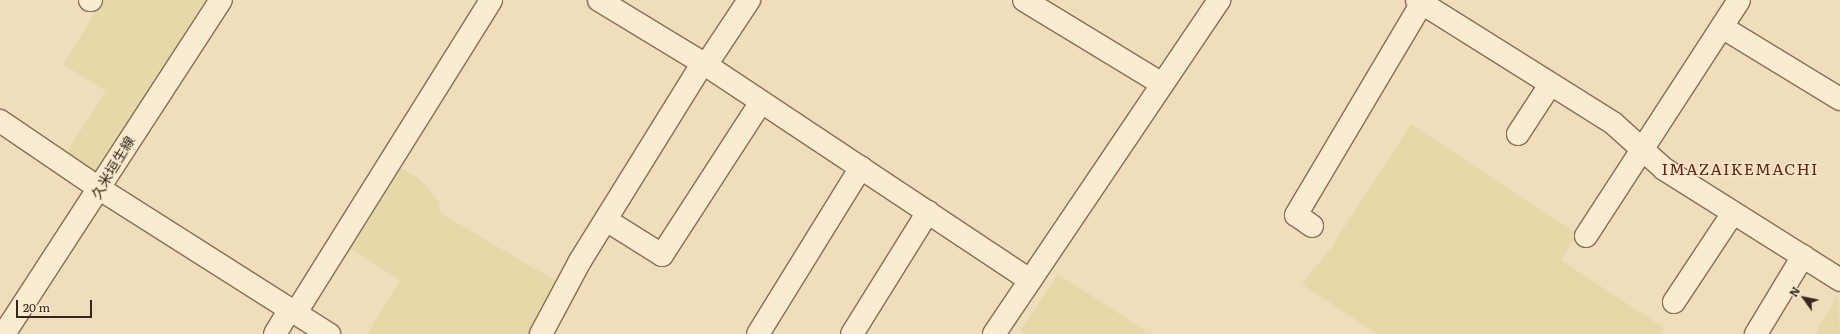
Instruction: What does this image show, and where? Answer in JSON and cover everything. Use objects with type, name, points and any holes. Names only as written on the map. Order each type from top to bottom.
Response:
[{"type":"street","name":"久米垣生線","points":[[4,334],[91,203],[97,187],[221,0]]},
{"type":"street","points":[[275,334],[292,312],[491,0]]},
{"type":"street","points":[[599,0],[704,64],[1030,280]]},
{"type":"street","points":[[541,334],[606,220],[704,64],[749,0]]},
{"type":"street","points":[[1024,0],[1162,84]]},
{"type":"street","points":[[994,334],[1219,0]]},
{"type":"street","points":[[1586,236],[1641,147],[1739,0]]},
{"type":"street","points":[[1312,226],[1296,215],[1419,2],[1613,123],[1664,169],[1840,280]]},
{"type":"street","points":[[1722,27],[1840,99]]},
{"type":"street","points":[[1518,134],[1550,85]]},
{"type":"street","points":[[606,220],[662,255],[761,102]]},
{"type":"street","points":[[0,121],[97,187],[292,312],[329,334]]},
{"type":"street","points":[[758,334],[861,168]]},
{"type":"street","points":[[852,334],[928,212]]},
{"type":"street","points":[[1674,302],[1733,213]]},
{"type":"street","points":[[1756,334],[1803,256]]},
{"type":"shaded area","points":[[103,0],[205,0],[95,175],[65,155],[106,91],[63,64]]},
{"type":"shaded area","points":[[1411,124],[1578,234],[1561,260],[1664,328],[1660,334],[1377,334],[1302,284],[1331,248]]},
{"type":"shaded area","points":[[401,168],[418,178],[439,201],[440,213],[556,281],[527,334],[367,334],[400,280],[348,247]]},
{"type":"shaded area","points":[[1058,274],[1150,334],[1024,334],[1020,331]]},
{"type":"shaded area","points":[[1838,295],[1840,334],[1815,334]]},
{"type":"district","name":"IMAZAIKEMACHI","points":[[1740,168]]}]
